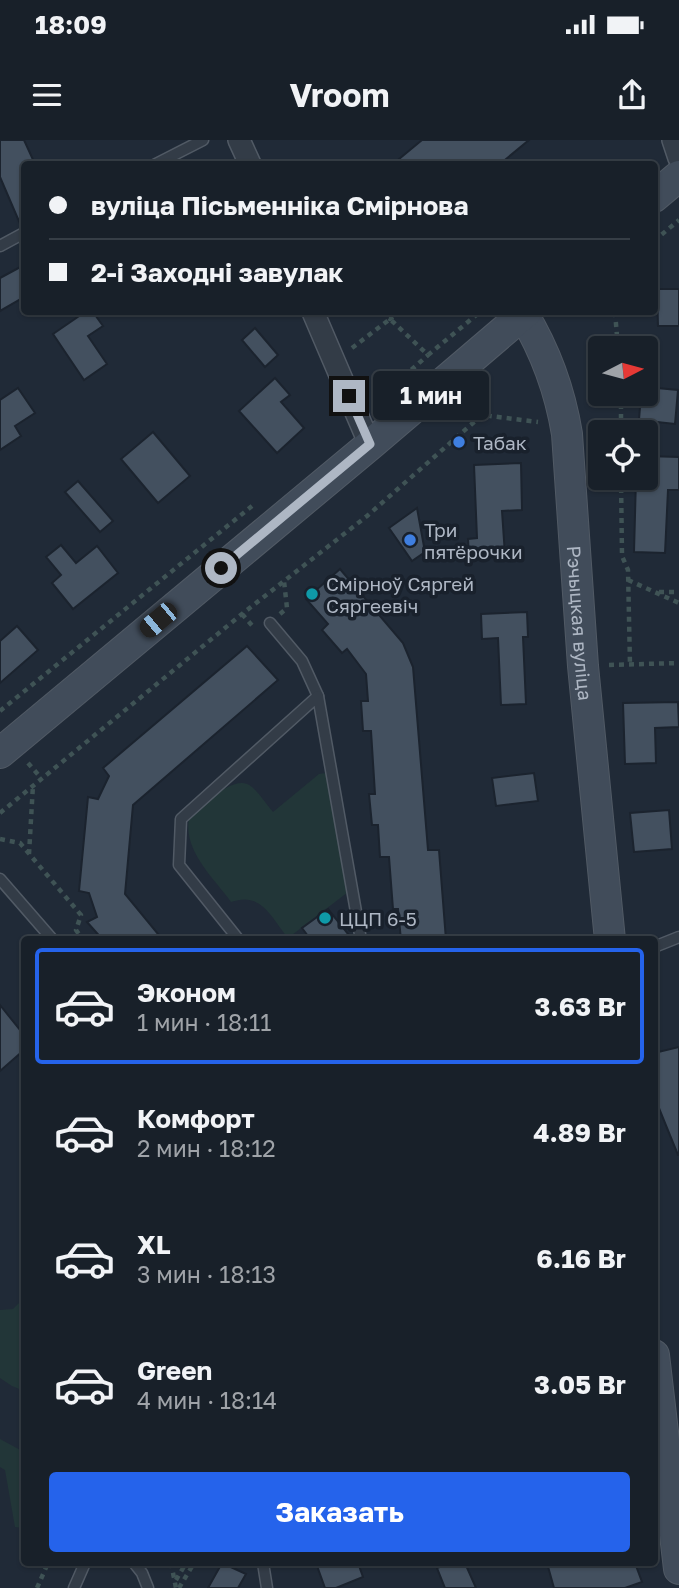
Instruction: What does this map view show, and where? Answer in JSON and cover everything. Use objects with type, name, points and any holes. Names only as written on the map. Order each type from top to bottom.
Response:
[{"type":"main road","points":[[658,194],[679,176]]},
{"type":"main road","points":[[0,753],[522,315]]},
{"type":"main road","name":"Рэчыцкая вуліца","points":[[525,315],[553,374],[567,435],[583,666],[610,936]]},
{"type":"main road","points":[[658,1389],[679,1569]]},
{"type":"street","points":[[240,140],[249,161]]},
{"type":"street","points":[[673,140],[679,158]]},
{"type":"street","points":[[314,315],[370,444]]},
{"type":"lane","points":[[162,161],[203,140]]},
{"type":"lane","points":[[0,246],[21,235]]},
{"type":"lane","points":[[270,623],[302,661],[318,696],[360,936]]},
{"type":"lane","points":[[236,936],[179,865],[181,819],[318,696]]},
{"type":"lane","points":[[0,879],[50,936]]},
{"type":"lane","points":[[658,945],[679,937]]},
{"type":"lane","points":[[75,1588],[84,1566]]},
{"type":"lane","points":[[136,1566],[148,1588]]},
{"type":"lane","points":[[263,1566],[267,1588]]},
{"type":"path","points":[[658,238],[679,220]]},
{"type":"path","points":[[384,315],[428,355]]},
{"type":"path","points":[[345,337],[351,349],[396,315]]},
{"type":"path","points":[[358,418],[477,315]]},
{"type":"path","points":[[615,315],[617,336]]},
{"type":"path","points":[[470,403],[482,415],[538,422],[539,435]]},
{"type":"path","points":[[0,813],[242,614],[367,516],[482,415]]},
{"type":"path","points":[[621,490],[622,556],[628,570],[630,665]]},
{"type":"path","points":[[0,711],[253,505]]},
{"type":"path","points":[[628,580],[679,604]]},
{"type":"path","points":[[655,593],[679,592]]},
{"type":"path","points":[[600,666],[679,663]]},
{"type":"path","points":[[29,855],[33,786]]},
{"type":"path","points":[[0,839],[19,843],[81,915],[76,930],[80,936]]},
{"type":"path","points":[[37,1588],[47,1566]]},
{"type":"path","points":[[172,1566],[176,1586]]},
{"type":"path","points":[[176,1586],[185,1566]]},
{"type":"path","points":[[176,1586],[192,1566]]},
{"type":"green space","points":[[319,774],[332,776],[352,889],[291,936],[286,936],[258,903],[250,900],[231,902],[201,863],[190,842],[189,818],[219,792],[245,783],[252,787],[273,812]]},
{"type":"green space","points":[[21,1301],[21,1390],[0,1378],[0,1310],[13,1309]]},
{"type":"green space","points":[[0,1439],[21,1450],[21,1528],[15,1527],[5,1470],[0,1467]]},
{"type":"building","points":[[0,140],[24,140],[34,161],[21,161],[21,226],[0,177]]},
{"type":"building","points":[[422,140],[529,140],[504,161],[397,161]]},
{"type":"building","points":[[21,267],[21,299],[0,311],[0,278]]},
{"type":"building","points":[[658,289],[679,289],[679,326],[658,326]]},
{"type":"building","points":[[81,315],[95,315],[103,326],[88,336],[107,364],[84,380],[53,334]]},
{"type":"building","points":[[255,328],[278,355],[265,367],[242,340]]},
{"type":"building","points":[[275,378],[290,395],[281,402],[304,428],[277,453],[239,411]]},
{"type":"building","points":[[18,388],[35,413],[15,426],[21,436],[0,450],[0,400]]},
{"type":"building","points":[[658,388],[678,390],[675,424],[639,420],[640,406],[658,406]]},
{"type":"building","points":[[153,432],[190,476],[158,503],[121,459]]},
{"type":"building","points":[[658,456],[679,457],[679,490],[668,490],[665,553],[634,552],[636,490],[658,490]]},
{"type":"building","points":[[521,463],[522,510],[502,511],[505,555],[469,558],[468,539],[477,538],[474,465]]},
{"type":"building","points":[[78,481],[113,521],[100,532],[65,492]]},
{"type":"building","name":"Три пятёрочки","points":[[417,508],[425,552],[412,561],[389,528]]},
{"type":"building","points":[[61,545],[76,563],[97,546],[118,573],[73,609],[52,583],[61,575],[46,557]]},
{"type":"building","points":[[340,569],[403,643],[413,667],[428,850],[439,850],[446,936],[401,936],[398,909],[393,909],[389,857],[380,857],[378,825],[372,825],[369,794],[375,794],[371,731],[363,731],[361,701],[368,701],[366,674],[347,649],[342,653],[322,630],[328,624],[306,599]]},
{"type":"building","points":[[527,612],[528,637],[523,637],[526,704],[501,705],[498,638],[482,639],[481,614]]},
{"type":"building","points":[[17,626],[38,650],[0,683],[0,641]]},
{"type":"building","points":[[247,646],[278,680],[133,805],[125,894],[160,936],[99,936],[87,922],[97,917],[89,893],[79,891],[88,797],[98,799],[109,776],[103,768]]},
{"type":"building","points":[[678,702],[679,727],[655,728],[656,763],[625,764],[623,703]]},
{"type":"building","points":[[534,773],[538,801],[496,806],[492,778]]},
{"type":"building","points":[[669,810],[672,849],[634,852],[630,813]]},
{"type":"building","name":"ЦЦП 6-5","points":[[328,909],[350,936],[308,936],[302,928]]},
{"type":"building","points":[[0,1005],[21,1031],[21,1053],[0,1071]]},
{"type":"building","points":[[679,1047],[679,1155],[658,1106],[658,1052]]},
{"type":"building","points":[[220,1566],[229,1566],[246,1574],[238,1588],[208,1588]]},
{"type":"building","points":[[317,1566],[359,1566],[363,1577],[336,1588],[325,1588]]},
{"type":"building","points":[[466,1566],[476,1588],[445,1588],[437,1568]]},
{"type":"building","points":[[548,1566],[636,1566],[642,1582],[625,1588],[554,1588]]},
{"type":"place","name":"Табак","points":[[459,442]]},
{"type":"place","name":"Три пятёрочки","points":[[410,540]]},
{"type":"place","name":"Смірноў Сяргей Сяргеевіч","points":[[312,594]]},
{"type":"place","name":"ЦЦП 6-5","points":[[325,918]]},
{"type":"route","points":[[221,568],[370,444],[349,396]]}]
